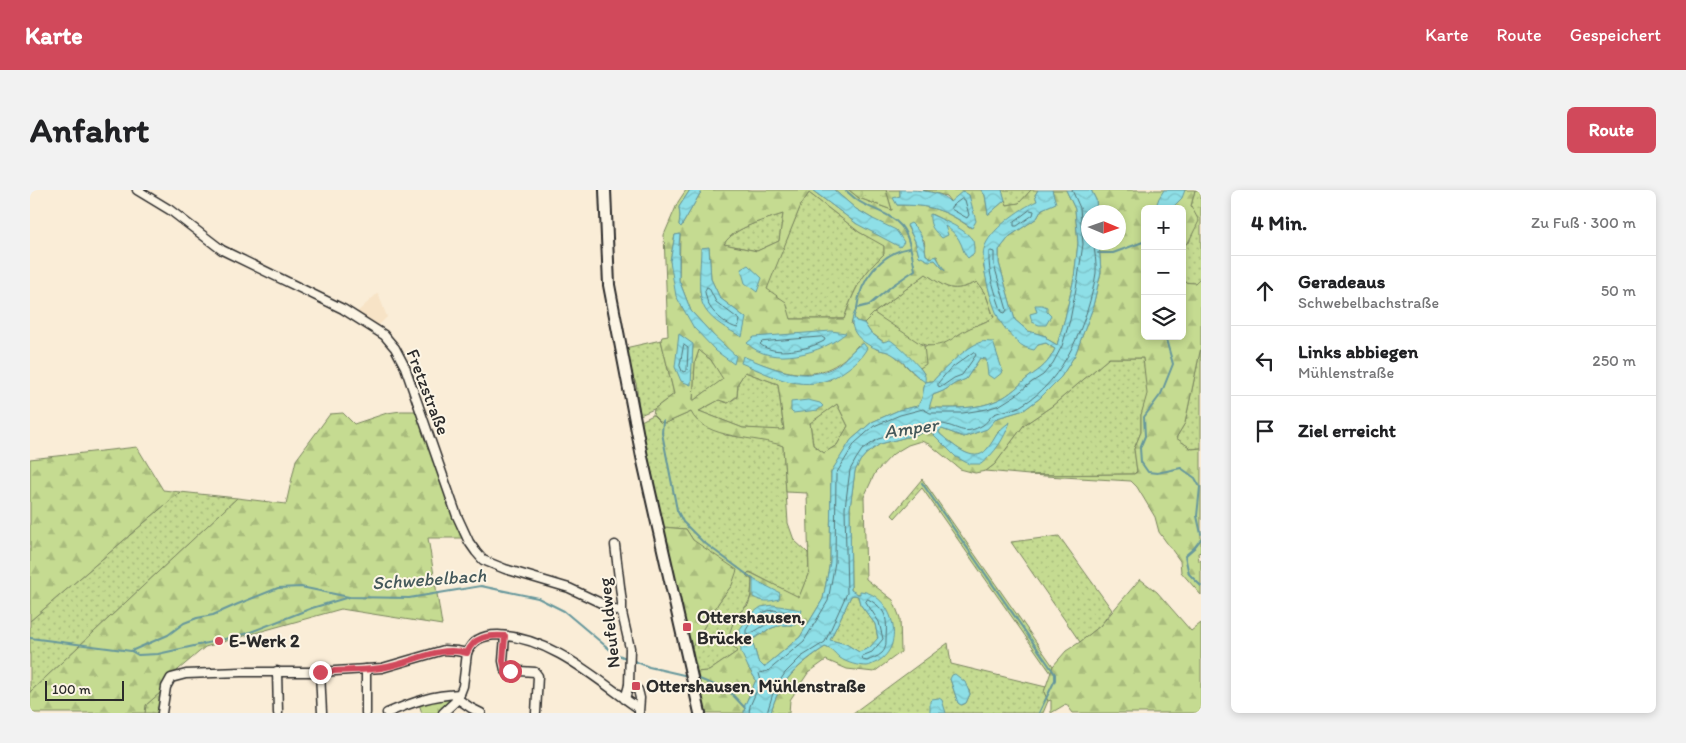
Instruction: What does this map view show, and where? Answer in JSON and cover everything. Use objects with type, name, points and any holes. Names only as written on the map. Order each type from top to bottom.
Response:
[{"type":"main road","points":[[605,190],[609,285],[642,457],[700,713]]},
{"type":"street","name":"Fretzstraße","points":[[137,190],[170,210],[222,250],[342,310],[384,335],[395,348],[405,367],[457,516],[469,542],[476,552],[483,560],[505,569],[569,588],[622,613]]},
{"type":"street","name":"Neufeldweg","points":[[615,545],[622,613],[630,648],[629,684],[625,699]]},
{"type":"street","points":[[443,713],[459,696],[463,686],[467,653],[470,647],[482,637],[494,635],[525,639],[555,651],[639,710]]},
{"type":"street","points":[[505,636],[503,661],[505,670],[535,672],[538,676],[536,713]]},
{"type":"street","points":[[162,713],[166,688],[171,678],[186,674],[277,671],[320,672],[382,668],[444,650],[467,653]]},
{"type":"street","points":[[366,669],[366,713]]},
{"type":"street","points":[[277,671],[278,713]]},
{"type":"street","points":[[320,672],[322,713]]},
{"type":"street","points":[[629,684],[638,690],[640,698],[639,710]]},
{"type":"street","points":[[387,713],[417,700],[440,695],[459,696],[471,708],[481,713]]},
{"type":"shaded area","points":[[378,293],[387,317],[376,328],[355,314]]},
{"type":"green space","points":[[686,190],[690,190],[679,207],[679,225],[681,227],[702,190],[812,190],[857,224],[873,219],[856,209],[834,190],[849,190],[859,198],[892,210],[886,190],[900,190],[897,205],[936,209],[953,216],[971,228],[946,196],[923,190],[981,190],[985,195],[989,214],[1005,200],[1007,205],[1019,203],[1031,190],[1038,190],[1035,195],[1037,201],[983,264],[990,294],[1001,323],[1038,345],[1046,343],[1055,349],[1041,368],[1010,393],[998,400],[973,407],[928,408],[933,395],[966,379],[980,358],[986,359],[1003,372],[997,356],[968,349],[933,381],[925,382],[922,398],[918,406],[899,410],[872,422],[851,440],[831,473],[830,562],[823,599],[800,637],[764,667],[758,661],[752,640],[772,628],[782,625],[795,625],[750,615],[748,667],[756,680],[745,705],[744,713],[703,713],[694,672],[709,671],[738,651],[727,641],[735,617],[748,605],[751,596],[752,580],[746,575],[749,572],[799,597],[809,572],[807,493],[786,492],[783,446],[732,436],[707,428],[691,412],[666,423],[660,422],[653,415],[654,409],[674,394],[661,340],[662,337],[668,336],[664,235],[678,202]],"holes":[[[809,193],[859,232],[884,246],[884,254],[859,284],[844,319],[791,319],[786,302],[767,289],[801,205]],[[783,214],[779,241],[757,251],[724,244],[735,233],[750,225]],[[931,214],[965,233],[974,254],[968,257],[960,241],[950,229]],[[907,226],[924,240],[926,255],[931,258],[937,256],[942,268],[935,260],[919,256],[915,241]],[[675,235],[680,235],[679,280],[691,311],[712,334],[694,328],[670,261]],[[702,248],[709,248],[711,279],[720,298],[746,318],[700,292]],[[926,274],[950,288],[962,288],[977,282],[986,295],[994,317],[944,343],[924,346],[925,363],[920,368],[925,375],[920,379],[892,353],[876,349],[851,324],[856,310],[854,317],[856,321],[864,323],[874,313]],[[679,335],[693,345],[690,385]],[[858,345],[830,380],[780,379],[743,357],[790,372],[804,374],[818,372],[845,359]],[[699,350],[711,360],[723,379],[693,401],[695,362]],[[745,372],[778,384],[784,430],[743,428],[699,411],[719,400],[728,403],[737,396],[738,383]],[[837,404],[848,426],[837,445],[824,453],[813,445],[810,423]]]},
{"type":"green space","points":[[849,190],[886,190],[892,210],[859,198]]},
{"type":"green space","points":[[1002,190],[1031,190],[1020,203],[1006,205]]},
{"type":"green space","points":[[1052,190],[1066,190],[1075,209],[1078,243],[1074,278],[1057,345],[1047,339],[1046,336],[1028,331],[1015,320],[999,263],[999,250],[1010,236],[1037,218],[1042,209],[1055,203]]},
{"type":"green space","points":[[1091,190],[1195,190],[1191,206],[1199,221],[1186,244],[1186,205],[1141,205],[1141,340],[1186,340],[1186,282],[1195,283],[1201,277],[1201,347],[1185,423],[1176,438],[1192,449],[1201,448],[1201,552],[1198,553],[1199,561],[1201,560],[1201,595],[1181,572],[1180,561],[1159,532],[1155,517],[1137,487],[1131,481],[1029,475],[1134,474],[1137,472],[1134,449],[1141,432],[1141,415],[1147,394],[1143,358],[1109,358],[1052,406],[1024,425],[995,464],[986,471],[975,473],[960,469],[929,444],[921,441],[908,445],[893,454],[875,473],[864,497],[866,579],[893,600],[900,618],[901,652],[874,672],[847,669],[826,660],[808,673],[790,700],[789,713],[771,713],[774,702],[784,683],[799,667],[825,647],[833,650],[840,658],[892,645],[860,594],[854,593],[851,590],[850,508],[855,471],[866,454],[880,444],[930,431],[956,457],[981,464],[1000,429],[987,450],[976,456],[956,447],[939,431],[942,429],[964,437],[986,429],[997,418],[1024,410],[1040,398],[1061,377],[1075,355],[1092,310],[1101,272],[1099,250],[1126,250],[1126,205],[1096,205]]},
{"type":"green space","points":[[1195,190],[1201,190],[1201,277],[1195,283],[1186,282],[1186,244],[1190,241],[1191,206]]},
{"type":"green space","points":[[809,193],[859,232],[884,245],[884,254],[869,269],[859,283],[844,319],[791,319],[766,289],[801,205]]},
{"type":"green space","points":[[783,214],[779,241],[757,251],[724,244],[742,229]]},
{"type":"green space","points":[[926,274],[950,288],[962,288],[977,282],[986,295],[994,318],[965,331],[946,343],[930,346],[904,335],[874,313]]},
{"type":"green space","points":[[874,313],[924,346],[926,364],[920,368],[870,332],[864,323]]},
{"type":"green space","points":[[661,340],[674,394],[654,409],[640,415],[636,383],[629,370],[625,348]]},
{"type":"green space","points":[[1201,347],[1201,448],[1192,449],[1176,438],[1185,423]]},
{"type":"green space","points":[[699,350],[711,360],[724,379],[693,401],[695,362]]},
{"type":"green space","points":[[1109,358],[1143,358],[1148,394],[1141,415],[1141,432],[1134,449],[1137,471],[1134,474],[1029,475],[986,471],[995,464],[1024,425],[1052,406]]},
{"type":"green space","points":[[745,372],[778,384],[784,431],[743,428],[699,411],[719,400],[728,403],[737,397],[738,383]]},
{"type":"green space","points":[[837,404],[848,426],[837,445],[824,453],[813,445],[810,422]]},
{"type":"green space","points":[[418,411],[463,538],[428,538],[442,625],[341,609],[205,647],[165,681],[161,692],[146,705],[145,713],[30,713],[30,692],[237,498],[286,504],[296,460],[330,414],[343,413],[354,424],[387,413]]},
{"type":"green space","points":[[691,412],[725,435],[772,441],[783,446],[788,523],[794,540],[808,553],[809,572],[799,598],[750,572],[746,575],[752,580],[751,593],[747,604],[735,617],[738,651],[709,671],[694,672],[692,647],[719,602],[732,585],[693,540],[686,529],[662,527],[639,422],[653,415],[660,422],[666,423]]},
{"type":"green space","points":[[137,447],[163,490],[180,492],[30,621],[30,459]]},
{"type":"green space","points":[[922,479],[1053,666],[1051,673],[922,488],[895,518],[892,515]]},
{"type":"green space","points":[[180,492],[237,498],[30,692],[30,621]]},
{"type":"green space","points":[[662,527],[686,529],[693,540],[737,570],[732,585],[719,602],[692,647]]},
{"type":"green space","points":[[1059,536],[1112,610],[1100,626],[1080,642],[1011,542]]},
{"type":"green space","points":[[1140,579],[1157,592],[1191,631],[1201,623],[1201,713],[1073,713],[1066,704],[1051,713],[1051,700],[1048,701],[1044,692],[1053,666],[1066,651],[1100,626]]},
{"type":"green space","points":[[851,596],[858,596],[860,604],[875,624],[878,639],[869,648],[859,652],[846,644],[830,640]]},
{"type":"green space","points":[[948,643],[951,664],[1046,687],[1044,692],[1048,701],[1043,713],[853,713]],"holes":[[[950,679],[969,690],[970,694],[966,703],[962,705],[958,703]]]},
{"type":"green space","points":[[161,692],[158,713],[145,713],[146,705]]},
{"type":"green space","points":[[459,695],[440,713],[422,713],[418,701]]},
{"type":"water","points":[[690,190],[702,190],[681,227],[679,225],[679,207]]},
{"type":"water","points":[[812,190],[834,190],[856,209],[896,230],[904,242],[900,247],[857,224]]},
{"type":"water","points":[[900,190],[934,193],[946,198],[950,202],[963,191],[969,195],[976,221],[972,228],[953,216],[936,209],[897,205],[893,198],[900,196]]},
{"type":"water","points":[[981,190],[1002,190],[1005,200],[988,214],[985,195]]},
{"type":"water","name":"Amper","points":[[1038,190],[1052,190],[1056,203],[1042,209],[1037,218],[1010,236],[999,250],[999,263],[1015,320],[1028,331],[1046,336],[1047,339],[1057,345],[1074,278],[1078,243],[1075,209],[1066,190],[1091,190],[1096,205],[1081,205],[1081,250],[1099,250],[1101,272],[1092,310],[1075,355],[1061,377],[1040,398],[1024,410],[997,418],[987,429],[964,437],[942,429],[939,431],[956,447],[969,454],[976,455],[982,454],[999,432],[1010,422],[999,445],[981,464],[969,464],[956,457],[930,431],[880,444],[866,454],[855,471],[850,508],[851,590],[858,594],[860,594],[860,591],[871,594],[881,601],[888,611],[892,622],[894,633],[892,645],[877,662],[867,666],[849,663],[825,647],[799,667],[784,683],[778,692],[771,713],[744,713],[745,705],[756,680],[741,652],[740,629],[750,615],[761,607],[773,605],[802,610],[795,625],[782,625],[772,628],[752,640],[758,661],[764,667],[800,637],[823,599],[830,562],[831,472],[851,440],[872,422],[899,410],[918,406],[922,398],[925,382],[933,381],[962,353],[975,344],[993,342],[1003,372],[994,379],[988,375],[986,359],[980,358],[966,379],[933,395],[929,408],[964,408],[990,403],[1010,393],[1047,362],[1055,349],[1046,343],[1038,345],[1034,350],[1025,347],[1008,332],[998,318],[988,287],[983,256],[984,249],[998,228],[1014,215],[1037,201],[1035,195]],"holes":[[[851,596],[858,596],[860,604],[875,624],[878,638],[869,648],[859,652],[846,644],[830,640]]]},
{"type":"water","points":[[1164,190],[1185,190],[1182,198],[1175,205],[1156,205]]},
{"type":"water","points":[[930,214],[966,233],[973,241],[974,253],[968,258],[957,237],[945,226],[948,235],[942,238],[930,222]]},
{"type":"water","points":[[911,223],[918,230],[922,238],[926,255],[931,258],[936,256],[945,271],[935,260],[929,261],[919,256],[915,241],[907,225]]},
{"type":"water","points":[[680,234],[679,280],[691,311],[736,356],[734,364],[716,351],[694,328],[676,296],[670,261],[675,235]]},
{"type":"water","points":[[709,247],[711,279],[720,298],[746,318],[742,337],[717,322],[708,314],[702,303],[700,288],[701,248]]},
{"type":"water","points":[[748,265],[762,278],[757,292],[745,283],[741,269]]},
{"type":"water","points":[[1035,305],[1047,307],[1047,312],[1051,316],[1046,325],[1032,322],[1030,314],[1037,312]]},
{"type":"water","points":[[857,308],[854,317],[856,321],[864,323],[870,332],[883,342],[890,340],[898,346],[922,371],[925,376],[925,382],[901,360],[889,352],[870,346],[859,338],[855,333],[852,321]]},
{"type":"water","points":[[831,331],[846,333],[824,347],[797,355],[769,355],[757,351],[747,343],[754,337]]},
{"type":"water","points":[[679,334],[693,344],[691,385],[681,381],[675,367]]},
{"type":"water","points":[[863,343],[867,348],[852,366],[827,380],[815,383],[790,382],[741,363],[743,356],[777,369],[801,374],[813,374],[836,366]]},
{"type":"water","points":[[808,400],[820,403],[823,406],[818,410],[793,413],[791,411],[791,402]]},
{"type":"water","points":[[753,579],[780,593],[779,599],[766,601],[753,597]]},
{"type":"water","points":[[955,674],[965,682],[970,694],[966,703],[961,705],[958,703],[950,679]]},
{"type":"water","points":[[939,698],[942,700],[946,713],[930,713],[930,701]]},
{"type":"waterway","points":[[845,190],[862,203],[891,217],[901,226],[909,241],[915,270],[869,305],[857,308],[862,288],[874,269],[889,256],[909,248]]},
{"type":"waterway","points":[[1098,253],[1113,253],[1141,243]]},
{"type":"waterway","points":[[1166,340],[1173,364],[1161,394],[1144,417],[1145,436],[1140,448],[1141,462],[1148,472],[1157,473],[1181,468],[1195,478],[1200,487]]},
{"type":"waterway","points":[[663,421],[662,433],[677,510],[683,522],[702,541],[753,579]]},
{"type":"waterway","points":[[922,483],[1055,674],[1055,680],[1039,713]]},
{"type":"waterway","points":[[1200,487],[1197,516],[1201,534]]},
{"type":"waterway","points":[[1201,539],[1185,556],[1189,574],[1201,586]]},
{"type":"waterway","name":"Schwebelbach","points":[[30,638],[131,651],[168,635],[184,623],[213,615],[278,588],[301,587],[349,597],[409,598],[481,586],[538,598],[564,611],[614,653],[628,659]]},
{"type":"waterway","points":[[131,651],[138,655],[158,654],[221,640],[248,633],[312,608],[349,597]]},
{"type":"waterway","name":"Schwebelbach","points":[[632,660],[649,667],[688,676]]},
{"type":"waterway","name":"Schwebelbach","points":[[697,678],[729,691],[745,708]]},
{"type":"place","name":"Ottershausen, Brücke","points":[[687,627]]},
{"type":"place","name":"E-Werk 2","points":[[219,641]]},
{"type":"place","name":"Ottershausen, Mühlenstraße","points":[[636,686]]},
{"type":"route","points":[[320,672],[382,668],[444,650],[467,653],[474,642],[482,637],[494,635],[505,636],[503,661],[505,670],[510,671]]}]
